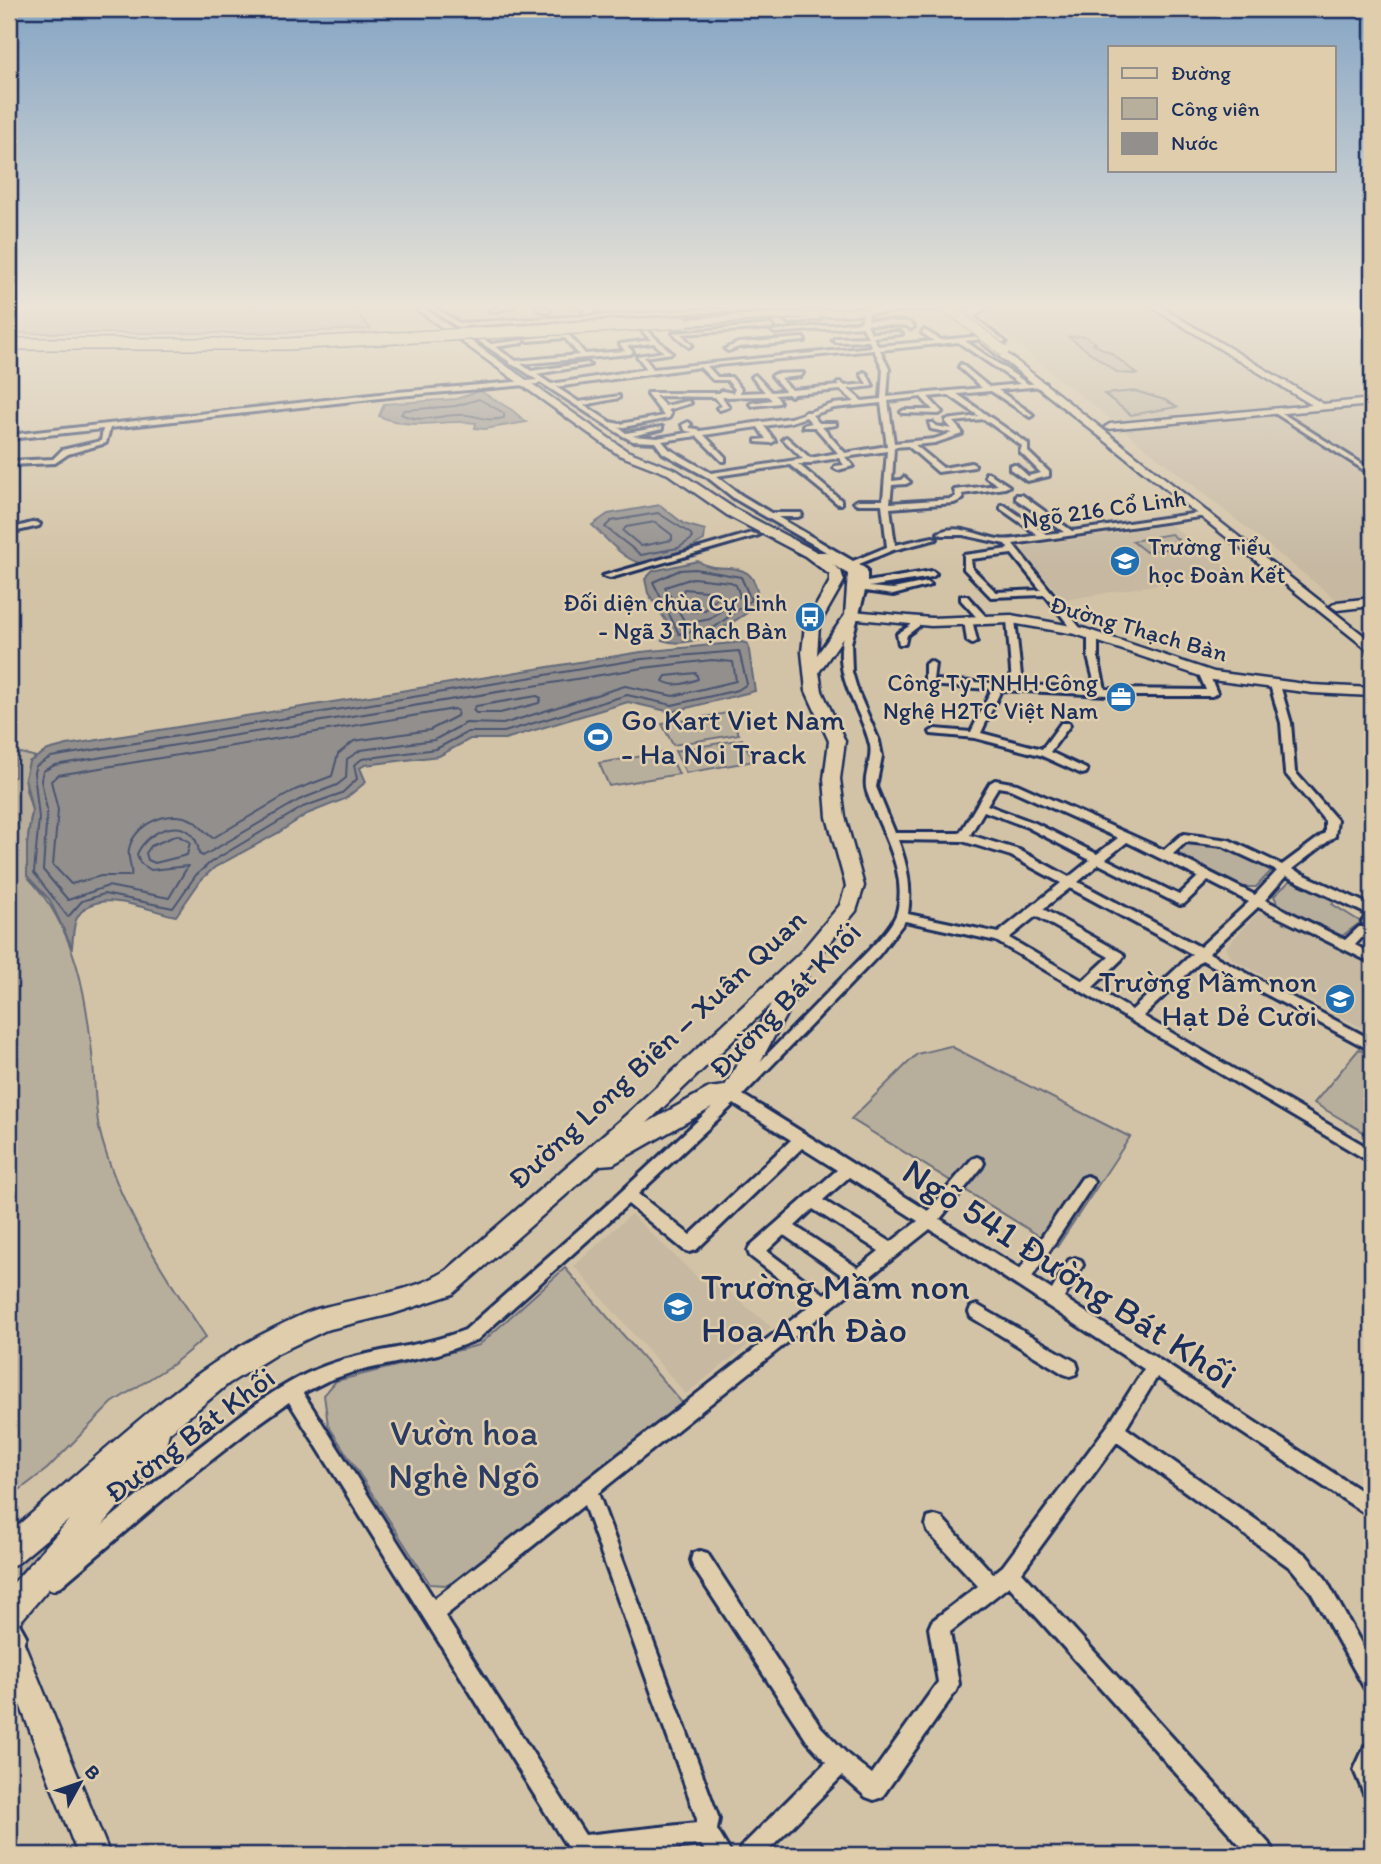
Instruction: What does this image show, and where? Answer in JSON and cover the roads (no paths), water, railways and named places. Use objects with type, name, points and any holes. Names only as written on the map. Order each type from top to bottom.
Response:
[{"type":"main road","name":"Đường Long Biên – Xuân Quan","points":[[9,1552],[170,1414],[219,1375],[269,1344],[322,1319],[444,1286],[576,1172],[807,958],[849,907],[855,886],[836,817],[832,779],[837,741],[818,705],[811,673],[809,635],[837,578],[831,568],[810,553],[742,523],[672,471],[623,453],[539,393]]},
{"type":"main road","points":[[1054,393],[1372,649]]},
{"type":"main road","points":[[1064,393],[1372,635]]},
{"type":"main road","points":[[545,399],[609,424]]},
{"type":"main road","points":[[682,461],[698,489]]},
{"type":"main road","points":[[810,553],[833,559],[853,570],[855,579],[852,615],[811,673]]},
{"type":"main road","points":[[576,1172],[717,1094],[732,1095],[807,958]]},
{"type":"main road","points":[[9,1611],[138,1462],[170,1414]]},
{"type":"street","points":[[9,436],[409,393]]},
{"type":"street","points":[[563,393],[625,435],[634,439],[657,440],[791,420],[806,413],[843,405],[951,393],[1026,445],[1024,452],[1044,470],[1045,476],[1027,478],[1013,467]]},
{"type":"street","points":[[720,408],[726,407],[718,397],[722,393]]},
{"type":"street","points":[[609,424],[620,426],[667,417],[668,414],[650,394],[803,393]]},
{"type":"street","points":[[830,393],[843,405]]},
{"type":"street","points":[[849,393],[860,403]]},
{"type":"street","points":[[884,393],[891,447],[886,504],[891,548]]},
{"type":"street","points":[[996,393],[1030,415]]},
{"type":"street","points":[[1299,393],[1322,407]]},
{"type":"street","points":[[753,404],[777,402],[771,394]]},
{"type":"street","points":[[904,412],[939,412],[922,395]]},
{"type":"street","points":[[579,404],[617,397]]},
{"type":"street","points":[[903,397],[913,406]]},
{"type":"street","points":[[1110,427],[1372,402]]},
{"type":"street","points":[[661,409],[688,403]]},
{"type":"street","points":[[810,403],[820,411]]},
{"type":"street","points":[[589,409],[611,406]]},
{"type":"street","points":[[1275,411],[1372,473]]},
{"type":"street","points":[[806,413],[849,466],[838,468]]},
{"type":"street","points":[[960,433],[948,421],[986,417]]},
{"type":"street","points":[[688,424],[685,425],[688,430],[695,430],[722,459]]},
{"type":"street","points":[[805,426],[834,424]]},
{"type":"street","points":[[931,424],[933,428],[960,433]]},
{"type":"street","points":[[758,442],[771,441],[760,425]]},
{"type":"street","points":[[9,463],[59,459],[69,450],[104,442],[107,427]]},
{"type":"street","points":[[625,435],[660,428]]},
{"type":"street","points":[[710,475],[810,462],[960,433]]},
{"type":"street","points":[[786,439],[810,462]]},
{"type":"street","points":[[657,440],[682,461],[710,475],[817,545],[854,563],[863,570],[863,587]]},
{"type":"street","points":[[910,444],[941,470],[971,465]]},
{"type":"street","points":[[826,449],[839,456]]},
{"type":"street","points":[[793,464],[838,502]]},
{"type":"street","points":[[858,502],[944,502],[960,498],[957,492],[1005,486],[989,475]]},
{"type":"street","points":[[888,483],[906,482],[904,479]]},
{"type":"street","points":[[933,491],[944,502]]},
{"type":"street","points":[[1020,496],[1072,534]]},
{"type":"street","points":[[1004,507],[1045,537]]},
{"type":"street","points":[[767,514],[798,515]]},
{"type":"street","name":"Ngõ 216 Cổ Linh","points":[[1011,547],[1045,537],[1206,514]]},
{"type":"street","points":[[9,531],[36,524]]},
{"type":"street","points":[[942,533],[973,532],[1011,547],[1078,632]]},
{"type":"street","points":[[607,576],[755,535]]},
{"type":"street","points":[[854,563],[891,548],[933,539]]},
{"type":"street","points":[[1011,547],[967,557],[968,569],[994,595],[1047,592]]},
{"type":"street","points":[[863,587],[932,574]]},
{"type":"street","points":[[863,587],[893,592],[927,585]]},
{"type":"street","name":"Đường Bát Khối","points":[[10,1638],[33,1597],[146,1499],[253,1416],[337,1369],[439,1346],[471,1335],[628,1194],[800,1031],[879,946],[901,916],[905,884],[891,836],[871,788],[876,773],[873,738],[847,675],[844,643],[863,587]]},
{"type":"street","points":[[964,598],[984,620]]},
{"type":"street","points":[[1341,609],[1372,602]]},
{"type":"street","points":[[1341,609],[1372,608]]},
{"type":"street","name":"Đường Thạch Bàn","points":[[852,615],[915,621],[1011,619],[1093,636],[1204,674],[1275,685],[1372,692]]},
{"type":"street","points":[[1011,619],[1017,688]]},
{"type":"street","points":[[968,620],[972,641]]},
{"type":"street","points":[[902,642],[902,634],[915,626],[915,621]]},
{"type":"street","points":[[1093,636],[1093,657],[1101,691]]},
{"type":"street","points":[[930,664],[929,683],[997,688],[1212,693],[1204,674]]},
{"type":"street","points":[[1134,1016],[1258,900],[1284,872],[1331,834],[1331,820],[1290,773],[1286,723],[1275,685]]},
{"type":"street","points":[[975,735],[997,688]]},
{"type":"street","points":[[1044,753],[1065,724]]},
{"type":"street","points":[[935,732],[975,735],[1044,753],[1082,771]]},
{"type":"street","points":[[963,837],[995,783],[1013,786],[1165,855],[1372,959]]},
{"type":"street","points":[[980,806],[1031,825],[1180,901],[1206,876]]},
{"type":"street","points":[[891,836],[963,837],[1015,853],[1372,1046]]},
{"type":"street","points":[[1000,938],[1101,860],[1126,837]]},
{"type":"street","points":[[1165,855],[1185,838],[1200,838],[1225,843],[1284,872],[1370,920],[1346,946]]},
{"type":"street","points":[[1037,911],[1118,956],[1085,987]]},
{"type":"street","points":[[901,916],[1000,938],[1372,1157]]},
{"type":"street","name":"Ngõ 541 Đường Bát Khối","points":[[732,1095],[928,1222],[1022,1279],[1372,1508]]},
{"type":"street","points":[[628,1194],[690,1245],[802,1139]]},
{"type":"street","points":[[431,1614],[928,1222],[977,1163]]},
{"type":"street","points":[[825,1304],[757,1251],[848,1169]]},
{"type":"street","points":[[1022,1279],[1087,1182]]},
{"type":"street","points":[[812,1201],[892,1251]]},
{"type":"street","points":[[784,1227],[859,1278]]},
{"type":"street","points":[[1054,1300],[1076,1265]]},
{"type":"street","points":[[977,1312],[1070,1368]]},
{"type":"street","points":[[700,1560],[814,1734],[841,1762],[874,1789],[949,1684],[939,1628],[1010,1573],[1115,1430],[1155,1366]]},
{"type":"street","points":[[292,1392],[582,1851],[706,1833]]},
{"type":"street","points":[[1115,1430],[1299,1562],[1318,1585],[1372,1682]]},
{"type":"street","points":[[588,1490],[708,1819],[706,1833],[720,1855]]},
{"type":"street","points":[[935,1525],[992,1587]]},
{"type":"street","points":[[1010,1573],[1264,1855]]},
{"type":"street","points":[[10,1638],[94,1855]]},
{"type":"street","points":[[1372,1752],[1365,1770],[1372,1786]]},
{"type":"street","points":[[749,1855],[841,1762]]},
{"type":"water","points":[[483,393],[526,422],[485,429],[475,428],[476,423],[416,424],[392,421],[379,416],[384,404],[456,399]]},
{"type":"water","points":[[660,505],[684,524],[705,530],[704,540],[658,562],[638,562],[620,552],[592,525],[608,514]]},
{"type":"water","points":[[698,561],[707,566],[744,571],[751,577],[756,588],[759,605],[701,639],[675,643],[662,640],[670,627],[648,593],[645,579],[653,571]]},
{"type":"water","points":[[742,642],[748,644],[755,691],[671,712],[628,702],[505,739],[470,739],[439,756],[365,765],[360,768],[366,782],[345,799],[307,814],[215,867],[201,880],[176,916],[122,902],[95,903],[84,909],[76,920],[72,947],[49,899],[27,876],[27,845],[32,810],[25,778],[29,762],[48,750],[641,652]]},
{"type":"place","name":"Trường Tiểu học Đoàn Kết","points":[[1125,561]]},
{"type":"place","name":"Đối diện chùa Cự Linh - Ngã 3 Thạch Bàn","points":[[810,617]]},
{"type":"place","name":"Công Ty TNHH Công Nghệ H2TC Việt Nam","points":[[1121,697]]},
{"type":"place","name":"Go Kart Viet Nam - Ha Noi Track","points":[[598,737]]},
{"type":"place","name":"Trường Mầm non Hạt Dẻ Cười","points":[[1340,999]]},
{"type":"place","name":"Trường Mầm non Hoa Anh Đào","points":[[678,1307]]},
{"type":"park label","name":"Vườn hoa Nghè Ngô","points":[[464,1454]]}]
